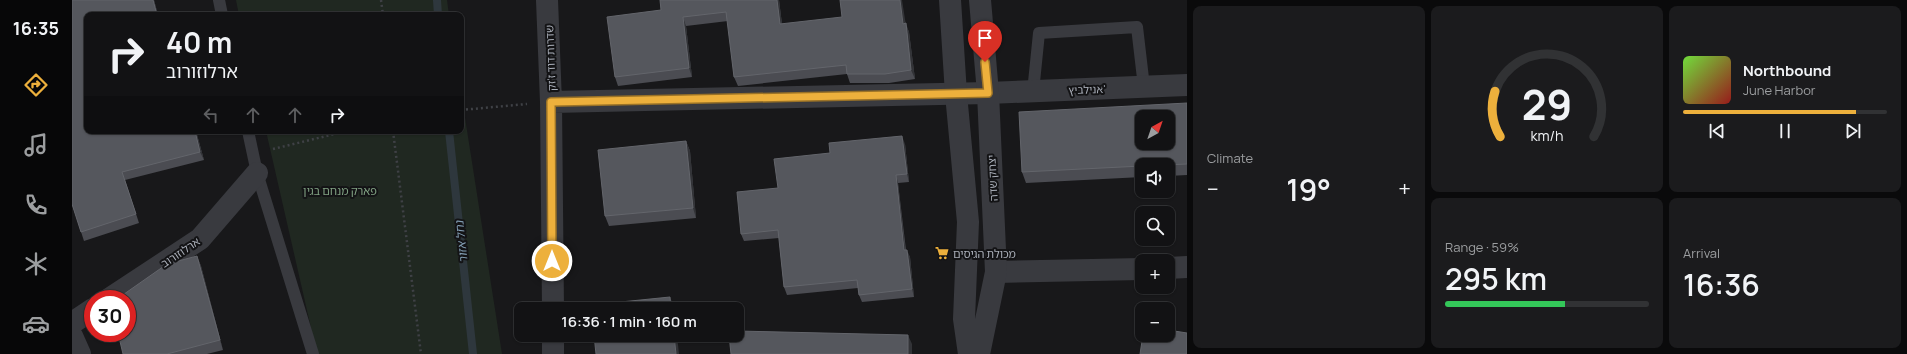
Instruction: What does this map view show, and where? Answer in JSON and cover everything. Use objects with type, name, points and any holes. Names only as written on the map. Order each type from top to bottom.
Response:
[{"type":"street","name":"שדרות דוד ז'זק","points":[[547,0],[551,102],[552,302]]},
{"type":"street","points":[[950,0],[956,94],[968,222],[964,319],[969,354]]},
{"type":"street","name":"יצחק שדה","points":[[979,354],[996,272],[988,93],[980,0]]},
{"type":"street","name":"אנילביץ'","points":[[988,93],[1187,85]]},
{"type":"street","points":[[551,102],[988,93]]},
{"type":"street","name":"ארלוזורוב","points":[[122,290],[200,239],[255,163]]},
{"type":"street","points":[[1175,268],[1187,267]]},
{"type":"street","points":[[996,272],[1135,269]]},
{"type":"street","points":[[72,323],[84,315]]},
{"type":"street","points":[[72,336],[80,354]]},
{"type":"street","points":[[553,342],[553,354]]},
{"type":"lane","points":[[219,0],[221,12]]},
{"type":"lane","points":[[1032,92],[1038,33],[1137,27],[1144,87]]},
{"type":"lane","points":[[249,134],[255,163],[313,354]]},
{"type":"path","points":[[381,0],[383,12]]},
{"type":"path","points":[[464,110],[551,102]]},
{"type":"path","points":[[255,163],[338,134]]},
{"type":"path","points":[[393,134],[421,354]]},
{"type":"green space","points":[[236,0],[447,0],[449,12],[238,12]]},
{"type":"green space","name":"פארק מנחם בגין","points":[[464,111],[502,354],[317,354],[267,134],[464,134]]},
{"type":"building","points":[[72,0],[153,0],[156,12],[84,12],[84,134],[196,134],[200,152],[122,172],[136,214],[81,232],[72,204]]},
{"type":"building","points":[[660,0],[777,0],[780,24],[842,17],[840,0],[900,0],[903,24],[906,23],[911,70],[885,74],[847,74],[846,65],[734,77],[726,12],[683,17],[689,68],[615,77],[607,17],[661,10]]},
{"type":"building","points":[[1187,103],[1187,164],[1175,165],[1175,158],[1135,158],[1135,166],[1022,172],[1019,112]]},
{"type":"building","points":[[902,136],[907,174],[896,175],[904,250],[907,250],[912,289],[859,295],[857,280],[784,287],[778,230],[741,234],[737,192],[778,188],[774,159],[830,153],[829,143]]},
{"type":"building","points":[[686,141],[693,208],[605,216],[598,150]]},
{"type":"building","points":[[197,256],[220,340],[167,354],[123,354],[120,342],[136,342],[136,290],[130,290],[167,264]]},
{"type":"building","points":[[670,297],[670,302],[621,302]]},
{"type":"building","points":[[744,331],[908,335],[908,354],[731,354],[730,342],[744,342]]},
{"type":"building","points":[[1175,331],[1187,333],[1187,354],[1140,354],[1142,342],[1175,342]]},
{"type":"building","points":[[595,342],[675,342],[676,354],[596,354]]},
{"type":"waterway","name":"נחל אזור","points":[[437,0],[438,12]]},
{"type":"waterway","name":"נחל אזור","points":[[449,134],[473,354]]},
{"type":"place","name":"מכולת הגיסים","points":[[942,253]]},
{"type":"route","points":[[552,261],[551,102],[988,93],[985,62]]}]
